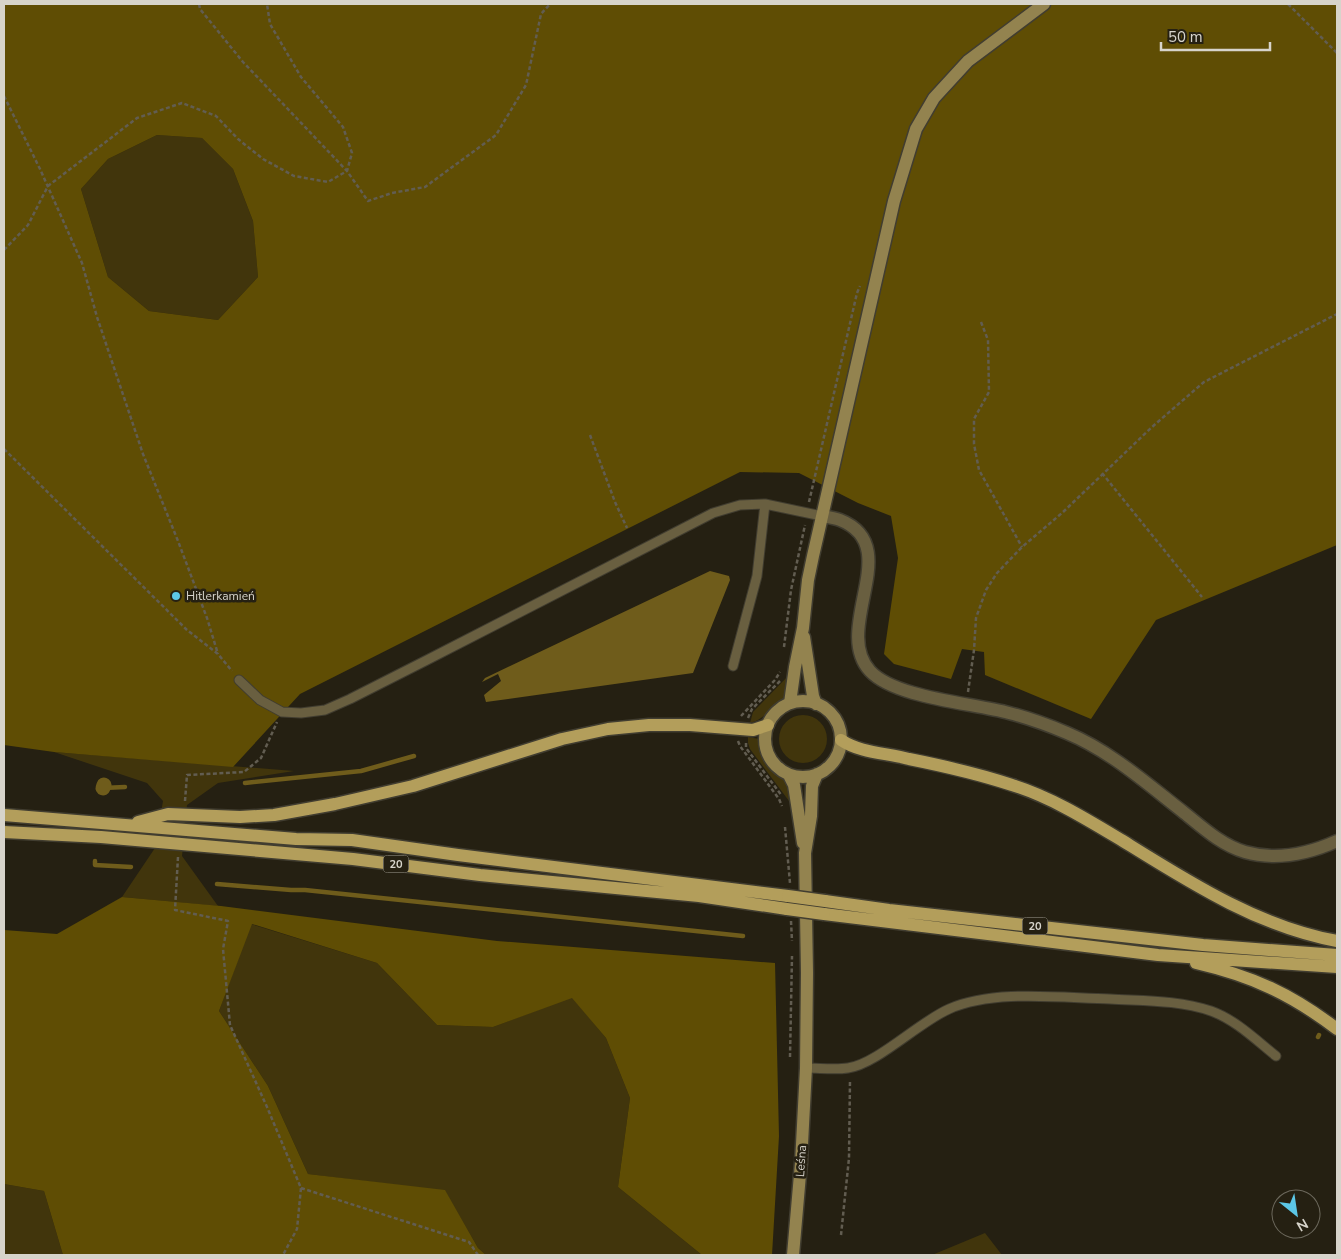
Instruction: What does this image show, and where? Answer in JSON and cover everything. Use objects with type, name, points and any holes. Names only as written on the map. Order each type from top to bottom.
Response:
[{"type":"main road","points":[[128,825],[168,814],[240,817],[274,815],[335,804],[412,786],[562,739],[608,729],[649,725],[690,725],[749,730],[768,725]]},
{"type":"main road","points":[[841,740],[848,745],[870,751],[909,758],[1013,785],[1057,804],[1181,876],[1246,910],[1286,927],[1337,941]]},
{"type":"main road","name":"20","points":[[4,815],[296,839],[352,840],[788,902],[824,914],[1158,955],[1337,967]]},
{"type":"main road","name":"20","points":[[4,832],[101,837],[353,859],[480,875],[699,896],[788,902],[825,901],[889,910],[1203,945],[1337,955]]},
{"type":"main road","points":[[1158,955],[1219,969],[1265,984],[1313,1010],[1337,1029]]},
{"type":"street","points":[[790,703],[794,667],[803,628],[808,580],[822,516],[894,201],[916,129],[934,98],[968,61],[1044,4]]},
{"type":"street","points":[[822,516],[840,520],[853,527],[866,546],[869,558],[869,571],[857,626],[859,652],[869,670],[893,687],[1010,713],[1067,733],[1099,749],[1145,782],[1217,839],[1239,850],[1268,856],[1293,855],[1337,841]]},
{"type":"street","points":[[803,628],[813,696],[816,704]]},
{"type":"street","points":[[806,701],[816,704],[827,710],[835,720],[840,731],[841,740],[836,757],[827,768],[818,774],[806,776],[789,775],[772,762],[768,753],[765,744],[765,734],[768,725],[779,710],[790,703],[806,701]]},
{"type":"street","points":[[805,853],[811,816],[812,786],[818,774]]},
{"type":"street","points":[[789,775],[794,785],[805,853]]},
{"type":"street","name":"Leśna","points":[[793,1255],[801,1163],[806,1068],[808,972],[805,853]]},
{"type":"lane","points":[[733,666],[757,576],[765,504]]},
{"type":"lane","points":[[239,680],[260,700],[282,712],[301,714],[325,710],[425,661],[712,512],[740,505],[765,504],[822,516]]},
{"type":"lane","points":[[806,1068],[847,1068],[857,1066],[948,1009],[973,1002],[1019,997],[1146,1000],[1196,1006],[1214,1012],[1229,1020],[1276,1056]]},
{"type":"path","points":[[199,4],[200,9],[244,62],[347,171],[368,202],[392,193],[425,187],[496,135],[526,85],[541,14],[550,4]]},
{"type":"path","points":[[4,250],[28,225],[48,186],[137,118],[182,103],[216,116],[238,139],[263,159],[294,176],[328,182],[347,171],[352,153],[343,128],[301,78],[270,24],[267,4]]},
{"type":"path","points":[[1288,4],[1337,53]]},
{"type":"path","points":[[4,96],[48,186],[82,263],[97,317],[143,454],[207,618],[218,654]]},
{"type":"path","points":[[966,703],[974,650],[976,618],[986,590],[997,573],[1022,547],[1062,513],[1102,473],[1204,382],[1337,314]]},
{"type":"path","points":[[981,322],[988,340],[989,392],[974,419],[974,444],[979,470],[1022,547]]},
{"type":"path","points":[[590,435],[615,502],[627,528]]},
{"type":"path","points":[[4,449],[187,630],[218,654],[239,680]]},
{"type":"path","points":[[1102,473],[1202,597]]},
{"type":"path","points":[[184,809],[187,775],[244,772],[261,758],[282,712]]},
{"type":"path","points":[[179,855],[175,910],[228,921],[223,949],[230,1025],[301,1188],[297,1229],[283,1255]]},
{"type":"path","points":[[841,1235],[849,1158],[851,1083],[847,1068]]},
{"type":"path","points":[[301,1188],[469,1242],[478,1255]]},
{"type":"shaded area","points":[[4,4],[1337,4],[1337,545],[1156,620],[1091,719],[985,675],[984,652],[962,649],[951,679],[894,664],[884,654],[898,558],[891,516],[858,503],[799,473],[740,472],[300,694],[233,767],[54,752],[4,745]],"holes":[[[157,135],[202,138],[233,169],[253,221],[258,277],[218,320],[149,311],[108,277],[81,189],[108,159]]]},
{"type":"shaded area","points":[[157,135],[202,138],[233,169],[253,221],[258,277],[218,320],[149,311],[108,277],[81,189],[108,159]]},
{"type":"shaded area","points":[[710,571],[729,576],[730,580],[693,673],[486,702],[484,695],[501,681],[498,674],[482,682],[485,678]]},
{"type":"shaded area","points":[[790,674],[784,699],[759,719],[750,723],[753,712]]},
{"type":"shaded area","points":[[803,715],[812,717],[820,722],[825,730],[827,739],[825,748],[820,756],[812,761],[803,763],[794,761],[786,756],[781,748],[779,739],[781,730],[786,722],[794,717]]},
{"type":"shaded area","points":[[748,737],[759,739],[762,755],[766,763],[784,780],[789,789],[792,805],[750,749]]},
{"type":"shaded area","points":[[54,752],[294,771],[218,783],[187,805],[182,856],[218,906],[122,897],[155,848],[163,801],[147,783]]},
{"type":"shaded area","points":[[122,897],[221,906],[497,941],[775,963],[779,1136],[772,1255],[702,1255],[618,1187],[630,1098],[606,1038],[572,998],[493,1027],[437,1025],[377,963],[252,924],[219,1011],[268,1086],[308,1174],[445,1190],[478,1248],[486,1255],[63,1255],[44,1191],[4,1184],[4,930],[57,934]]},
{"type":"shaded area","points":[[251,924],[377,963],[437,1025],[493,1027],[572,997],[606,1038],[630,1098],[618,1187],[702,1255],[486,1255],[478,1248],[445,1191],[308,1174],[268,1086],[219,1011]]},
{"type":"shaded area","points":[[4,1184],[44,1191],[63,1255],[4,1255]]},
{"type":"shaded area","points":[[985,1233],[1002,1255],[932,1255]]},
{"type":"waterway","points":[[245,783],[361,771],[414,756]]},
{"type":"waterway","points":[[103,790],[103,788],[125,787]]},
{"type":"waterway","points":[[95,861],[95,865],[131,867]]},
{"type":"waterway","points":[[217,884],[305,890],[743,936]]},
{"type":"place","name":"Hitlerkamień","points":[[176,596]]}]
